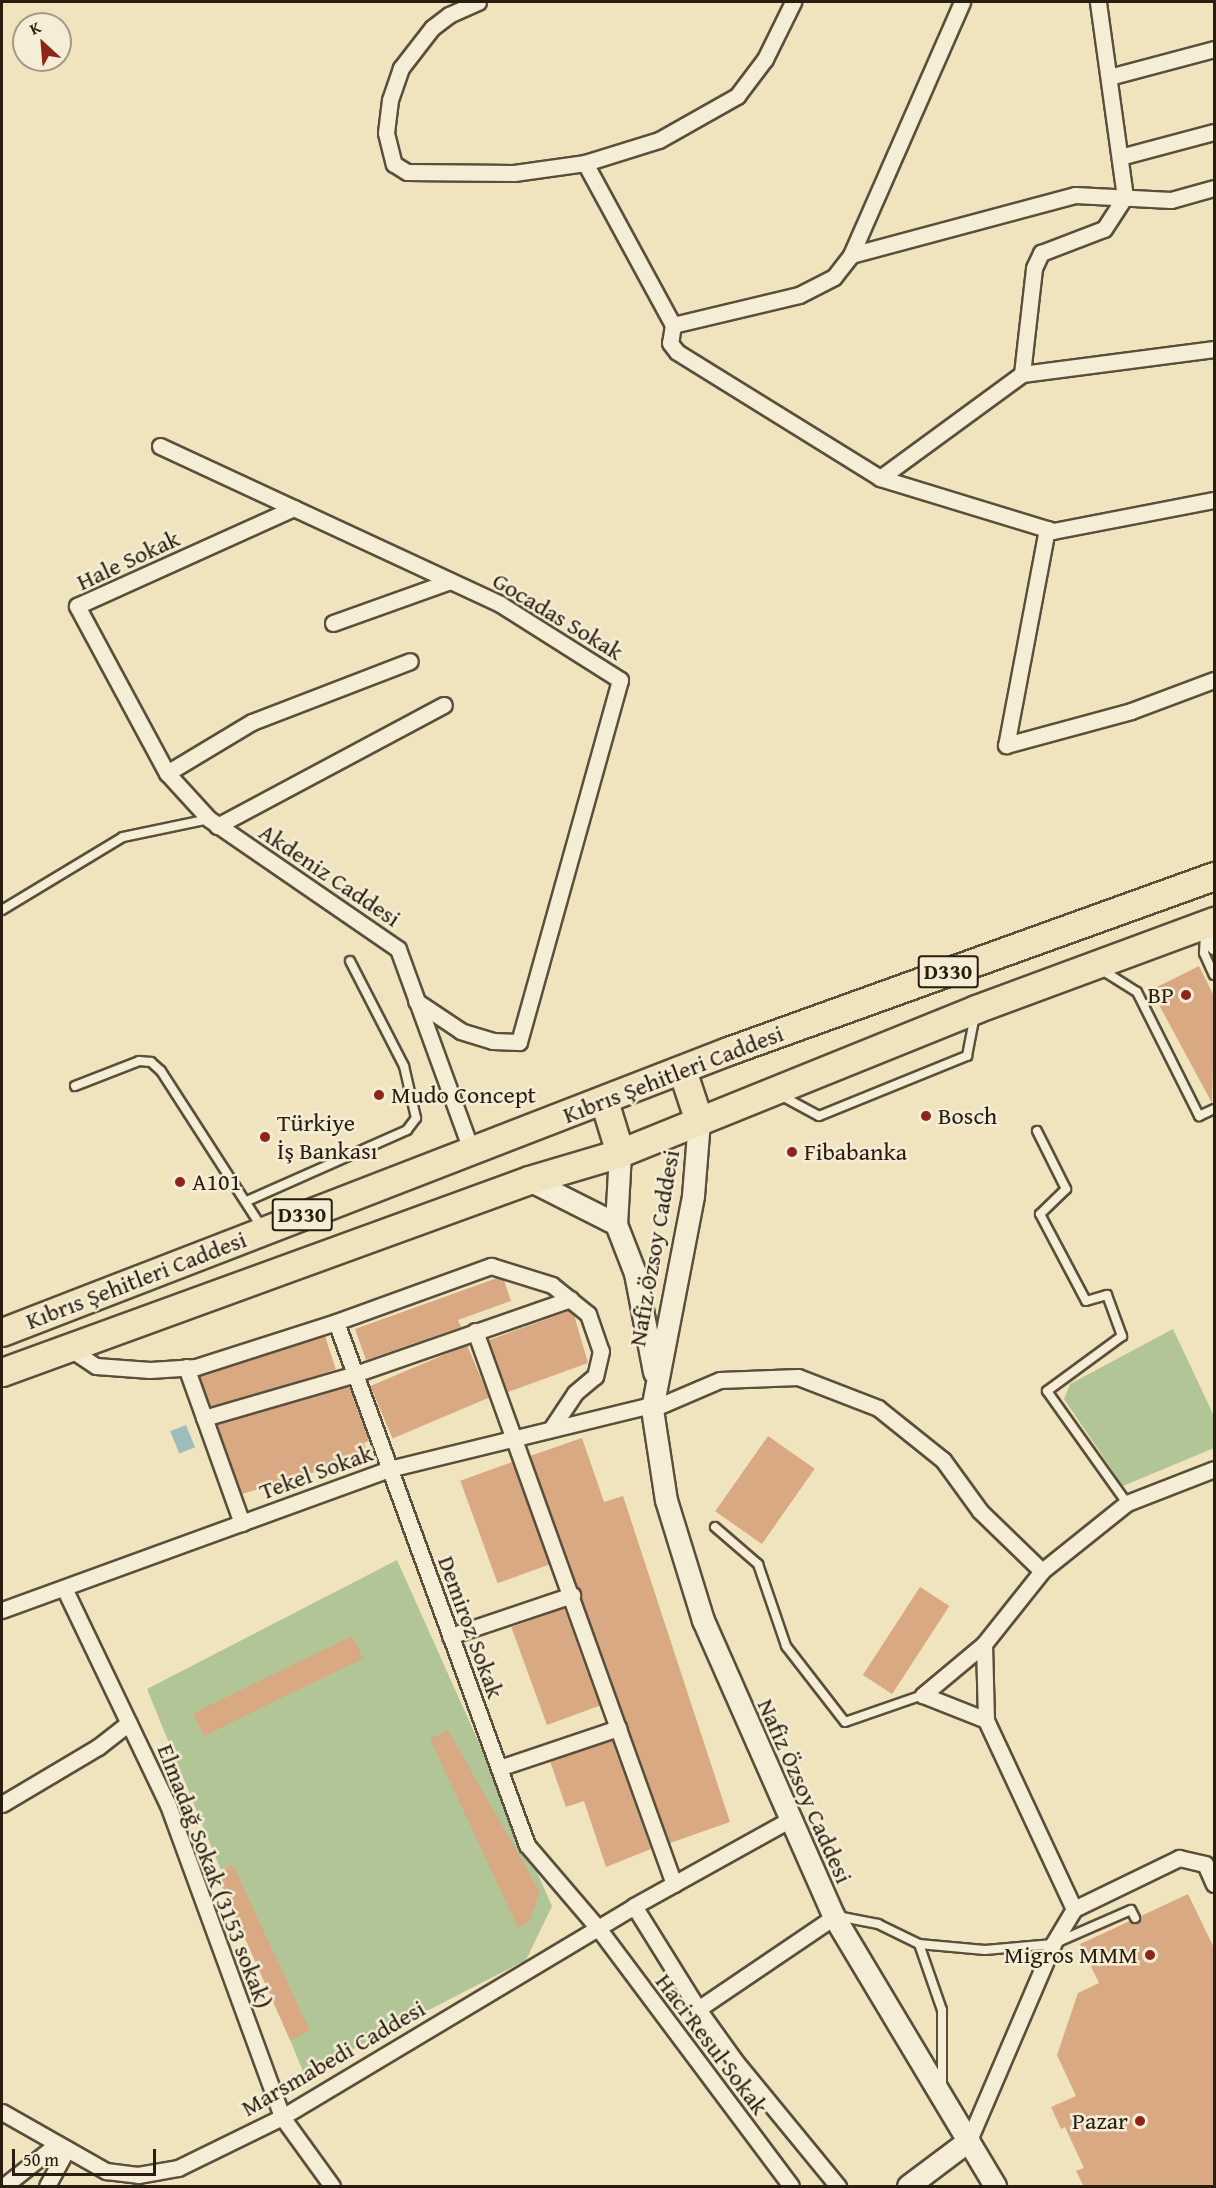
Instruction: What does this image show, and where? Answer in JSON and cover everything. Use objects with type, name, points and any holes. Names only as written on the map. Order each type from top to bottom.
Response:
[{"type":"highway","name":"Kıbrıs Şehitleri Caddesi","points":[[2,1332],[682,1070],[1215,876]]},
{"type":"highway","name":"Kıbrıs Şehitleri Caddesi","points":[[2,1372],[529,1180],[620,1153],[1093,964],[1211,931]]},
{"type":"highway","points":[[682,1070],[699,1121]]},
{"type":"highway","points":[[604,1101],[620,1153]]},
{"type":"main road","name":"Nafiz Özsoy Caddesi","points":[[654,1399],[693,1196],[699,1121]]},
{"type":"main road","name":"Nafiz Özsoy Caddesi","points":[[620,1153],[616,1224],[635,1274],[654,1399],[666,1500],[704,1620],[789,1820],[834,1916],[942,2098],[969,2139],[995,2187]]},
{"type":"main road","name":"Nafiz Özsoy Caddesi","points":[[529,1180],[616,1224]]},
{"type":"main road","points":[[908,2187],[969,2139]]},
{"type":"street","points":[[478,2],[449,15],[432,28],[401,68],[390,100],[386,133],[394,164],[407,172],[428,174],[513,173],[585,163],[659,140],[737,96],[765,59],[793,2]]},
{"type":"street","points":[[673,326],[798,296],[834,277],[851,255],[962,2]]},
{"type":"street","points":[[1022,374],[1034,268],[1041,254],[1104,229],[1125,197],[1098,2]]},
{"type":"street","points":[[1109,77],[1215,49]]},
{"type":"street","points":[[1120,157],[1215,132]]},
{"type":"street","points":[[585,163],[673,326],[670,343],[676,352],[880,478],[1047,529],[1215,500]]},
{"type":"street","points":[[851,255],[1075,195],[1171,200],[1215,188]]},
{"type":"street","points":[[880,478],[1022,374],[1215,349]]},
{"type":"street","name":"Gocadas Sokak","points":[[160,446],[500,604],[620,680],[519,1042],[493,1041],[461,1031],[416,1001]]},
{"type":"street","name":"Hale Sokak","points":[[213,823],[167,772],[77,606],[294,508]]},
{"type":"street","points":[[1047,529],[1006,745],[1131,711],[1215,680]]},
{"type":"street","points":[[333,623],[450,581]]},
{"type":"street","points":[[167,772],[252,722],[410,661]]},
{"type":"street","points":[[213,823],[444,705]]},
{"type":"street","name":"Akdeniz Caddesi","points":[[213,823],[398,949],[471,1150]]},
{"type":"street","points":[[69,1348],[96,1366],[150,1370],[186,1367],[336,1322],[491,1266],[552,1285],[588,1314],[601,1351],[595,1376],[575,1393],[551,1430]]},
{"type":"street","points":[[204,1418],[355,1374],[570,1299]]},
{"type":"street","name":"Demiroz Sokak","points":[[336,1322],[527,1845],[598,1928]]},
{"type":"street","points":[[475,1331],[516,1438],[674,1884]]},
{"type":"street","points":[[186,1367],[242,1523]]},
{"type":"street","name":"Tekel Sokak","points":[[2,1610],[65,1590],[389,1468],[551,1430],[720,1380],[798,1377],[878,1408],[943,1460],[980,1511],[1042,1571]]},
{"type":"street","points":[[986,1720],[923,1695],[984,1644],[1042,1571],[1127,1503],[1215,1469]]},
{"type":"street","name":"Elmadağ Sokak (3153 sokak)","points":[[65,1590],[168,1805],[282,2117],[332,2187]]},
{"type":"street","points":[[450,1636],[572,1595]]},
{"type":"street","points":[[984,1644],[986,1720],[1074,1909]]},
{"type":"street","points":[[2,1804],[98,1747],[129,1723]]},
{"type":"street","points":[[499,1768],[618,1728]]},
{"type":"street","name":"Marsmabedi Caddesi","points":[[2,2112],[106,2171],[138,2175],[178,2168],[282,2117],[634,1906],[789,1820]]},
{"type":"street","points":[[969,2139],[1053,1944],[1074,1909],[1179,1858],[1205,1864],[1215,1884]]},
{"type":"street","points":[[634,1906],[698,2009],[838,2187]]},
{"type":"street","points":[[698,2009],[834,1916]]},
{"type":"street","name":"Haci Resul Sokak","points":[[598,1928],[791,2187]]},
{"type":"street","points":[[4,2187],[62,2146]]},
{"type":"street","points":[[47,2187],[62,2146]]},
{"type":"lane","points":[[2,910],[123,837],[213,823]]},
{"type":"lane","points":[[1211,931],[1204,953],[1215,975]]},
{"type":"lane","points":[[247,1201],[407,1130],[416,1118],[404,1066],[350,961]]},
{"type":"lane","points":[[1093,964],[1137,992],[1199,1116],[1215,1109]]},
{"type":"lane","points":[[774,1092],[819,1116],[967,1056],[976,1009]]},
{"type":"lane","points":[[75,1086],[139,1061],[151,1062],[161,1071],[247,1201],[263,1230]]},
{"type":"lane","points":[[1037,1131],[1066,1189],[1040,1214],[1086,1301],[1107,1295],[1122,1336],[1047,1390],[1127,1503]]},
{"type":"lane","points":[[715,1527],[758,1564],[786,1646],[845,1722],[923,1695]]},
{"type":"lane","points":[[834,1916],[878,1924],[919,1944],[985,1950],[1053,1944],[1131,1910],[1135,1918]]},
{"type":"lane","points":[[919,1944],[942,2010],[942,2098]]},
{"type":"green space","points":[[1173,1329],[1214,1416],[1214,1448],[1123,1486],[1064,1399],[1070,1384]]},
{"type":"green space","points":[[397,1560],[552,1906],[526,1960],[304,2074],[147,1689]]},
{"type":"water","points":[[186,1425],[195,1447],[179,1454],[170,1431]]},
{"type":"building","points":[[1199,966],[1215,998],[1212,1103],[1151,990]]},
{"type":"building","points":[[497,1278],[504,1280],[511,1301],[458,1320],[461,1327],[366,1360],[355,1329]]},
{"type":"building","points":[[569,1311],[574,1315],[588,1363],[508,1392],[489,1340]]},
{"type":"building","points":[[325,1336],[336,1369],[210,1410],[199,1377]]},
{"type":"building","points":[[467,1345],[489,1397],[393,1438],[370,1386]]},
{"type":"building","points":[[349,1386],[369,1441],[364,1443],[368,1456],[242,1494],[217,1424]]},
{"type":"building","points":[[768,1436],[815,1469],[762,1544],[715,1511]]},
{"type":"building","points":[[582,1438],[604,1502],[623,1496],[730,1822],[670,1843],[530,1456]]},
{"type":"building","points":[[512,1462],[549,1564],[498,1583],[460,1481]]},
{"type":"building","points":[[920,1587],[949,1606],[892,1694],[863,1675]]},
{"type":"building","points":[[564,1608],[600,1706],[547,1725],[511,1627]]},
{"type":"building","points":[[352,1636],[363,1658],[204,1736],[193,1714]]},
{"type":"building","points":[[448,1730],[540,1892],[529,1922],[518,1928],[430,1739]]},
{"type":"building","points":[[612,1740],[651,1849],[606,1867],[584,1801],[566,1807],[550,1761]]},
{"type":"building","points":[[233,1865],[310,2031],[290,2040],[216,1873]]},
{"type":"building","points":[[1188,1894],[1215,1950],[1215,2187],[1084,2187],[1076,2171],[1084,2168],[1065,2127],[1061,2129],[1051,2107],[1076,2096],[1057,2055],[1078,1993],[1099,1983],[1080,1944],[1130,1921],[1137,1924],[1141,1916]]},
{"type":"place","name":"BP","points":[[1186,995]]},
{"type":"place","name":"Mudo Concept","points":[[379,1095]]},
{"type":"place","name":"Bosch","points":[[926,1116]]},
{"type":"place","name":"Türkiye İş Bankası","points":[[265,1137]]},
{"type":"place","name":"Fibabanka","points":[[792,1152]]},
{"type":"place","name":"A101","points":[[180,1182]]},
{"type":"place","name":"Migros MMM","points":[[1150,1955]]},
{"type":"place","name":"Pazar","points":[[1140,2121]]}]
